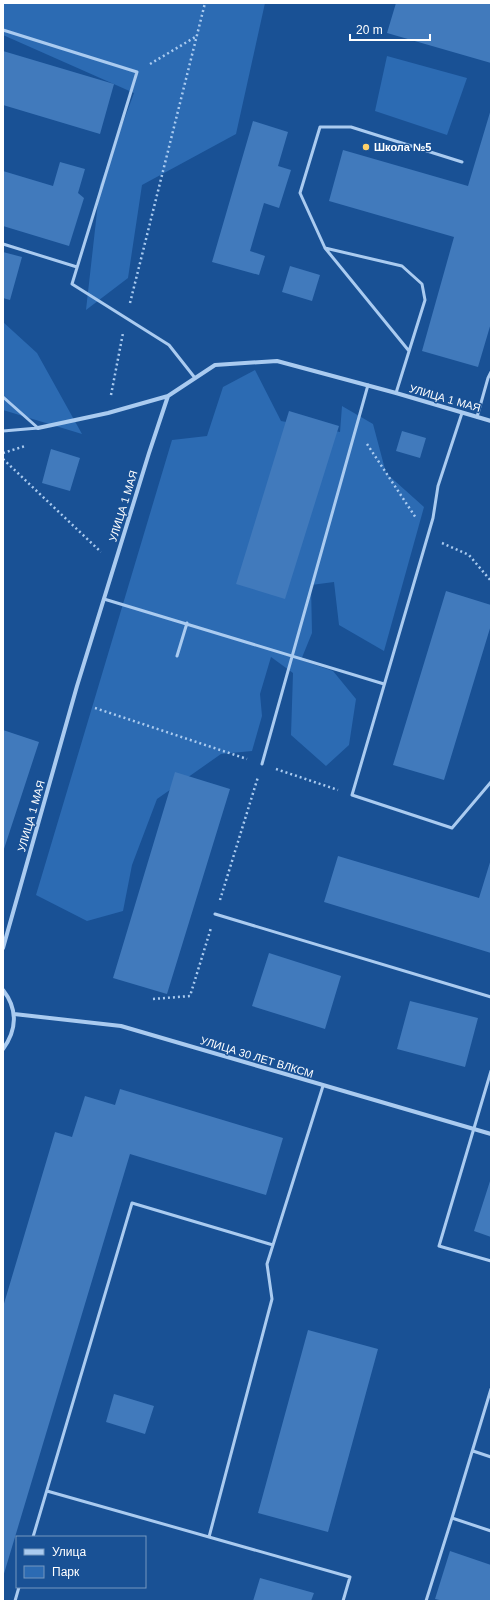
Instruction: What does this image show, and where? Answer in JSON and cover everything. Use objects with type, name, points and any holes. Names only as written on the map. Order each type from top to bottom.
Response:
[{"type":"street","name":"УЛИЦА 1 МАЯ","points":[[3,948],[75,694],[114,565],[168,396],[215,365],[277,361],[368,385],[491,421]]},
{"type":"street","points":[[38,428],[108,413],[168,396]]},
{"type":"street","points":[[3,990],[11,1002],[14,1014],[14,1028],[9,1041],[3,1049]]},
{"type":"street","name":"УЛИЦА 30 ЛЕТ ВЛКСМ","points":[[14,1014],[121,1026],[491,1134]]},
{"type":"lane","points":[[3,30],[137,72],[72,284],[168,345],[195,378]]},
{"type":"lane","points":[[409,351],[326,248],[300,193],[320,127],[351,127],[462,162]]},
{"type":"lane","points":[[3,244],[77,267]]},
{"type":"lane","points":[[326,248],[402,266],[422,284],[425,300],[396,393]]},
{"type":"lane","points":[[476,417],[491,372]]},
{"type":"lane","points":[[262,764],[368,385]]},
{"type":"lane","points":[[3,397],[38,428]]},
{"type":"lane","points":[[462,413],[438,486],[433,518],[352,795],[452,828],[491,782]]},
{"type":"lane","points":[[3,430],[38,428]]},
{"type":"lane","points":[[104,599],[384,684]]},
{"type":"lane","points":[[177,656],[187,624]]},
{"type":"lane","points":[[215,914],[491,997]]},
{"type":"lane","points":[[491,1071],[439,1246],[491,1261]]},
{"type":"lane","points":[[209,1537],[272,1299],[267,1264],[315,1107],[323,1086]]},
{"type":"lane","points":[[34,1536],[132,1203],[273,1245]]},
{"type":"lane","points":[[426,1601],[491,1389]]},
{"type":"lane","points":[[473,1451],[491,1456]]},
{"type":"lane","points":[[47,1491],[350,1577],[343,1601]]},
{"type":"lane","points":[[452,1518],[491,1531]]},
{"type":"lane","points":[[15,1601],[19,1588]]},
{"type":"path","points":[[108,413],[126,318],[205,3]]},
{"type":"path","points":[[137,72],[197,36]]},
{"type":"path","points":[[3,459],[114,565]]},
{"type":"path","points":[[95,708],[352,795]]},
{"type":"path","points":[[154,999],[190,996],[262,764]]},
{"type":"green space","points":[[3,3],[265,3],[236,134],[142,185],[128,278],[86,310],[100,185],[134,93],[3,35]]},
{"type":"green space","points":[[387,56],[467,78],[447,135],[375,111]]},
{"type":"green space","points":[[3,322],[37,353],[82,434],[3,410]]},
{"type":"green space","points":[[255,370],[281,421],[340,432],[342,406],[373,424],[386,473],[424,507],[384,651],[339,625],[334,582],[311,585],[312,633],[301,660],[333,671],[356,699],[349,745],[326,766],[291,735],[293,673],[271,657],[260,694],[262,716],[252,751],[221,754],[157,799],[132,865],[123,911],[87,921],[36,895],[172,440],[207,436],[223,387]]},
{"type":"building","points":[[396,3],[491,3],[491,63],[387,33]]},
{"type":"building","points":[[3,51],[114,84],[100,134],[3,105]]},
{"type":"building","points":[[491,109],[491,323],[478,367],[422,351],[454,237],[329,201],[343,150],[468,186]]},
{"type":"building","points":[[253,121],[288,132],[278,166],[291,170],[279,208],[264,203],[250,251],[265,256],[259,275],[212,262]]},
{"type":"building","points":[[60,162],[85,169],[78,193],[84,198],[69,246],[3,226],[3,171],[53,186]]},
{"type":"building","points":[[3,252],[22,257],[10,300],[3,298]]},
{"type":"building","points":[[290,266],[320,275],[312,301],[282,292]]},
{"type":"building","points":[[289,411],[339,426],[285,599],[236,584]]},
{"type":"building","points":[[402,431],[426,438],[420,458],[396,451]]},
{"type":"building","points":[[51,449],[80,458],[70,491],[42,483]]},
{"type":"building","points":[[446,591],[491,605],[491,625],[444,780],[393,765]]},
{"type":"building","points":[[3,730],[39,742],[3,852]]},
{"type":"building","points":[[175,772],[230,789],[167,994],[113,978]]},
{"type":"building","points":[[338,856],[479,898],[491,859],[491,953],[324,902]]},
{"type":"building","points":[[269,953],[341,976],[325,1029],[252,1006]]},
{"type":"building","points":[[410,1001],[478,1018],[465,1067],[397,1049]]},
{"type":"building","points":[[120,1089],[283,1138],[266,1195],[130,1154],[3,1577],[3,1307],[55,1132],[72,1137],[85,1096],[115,1105]]},
{"type":"building","points":[[491,1178],[491,1237],[474,1231]]},
{"type":"building","points":[[308,1330],[378,1349],[328,1532],[258,1513]]},
{"type":"building","points":[[114,1394],[154,1406],[145,1434],[106,1422]]},
{"type":"building","points":[[450,1551],[491,1565],[491,1601],[444,1601],[435,1599]]},
{"type":"building","points":[[260,1578],[314,1593],[311,1601],[253,1601]]},
{"type":"place","name":"Школа №5","points":[[366,147]]}]
